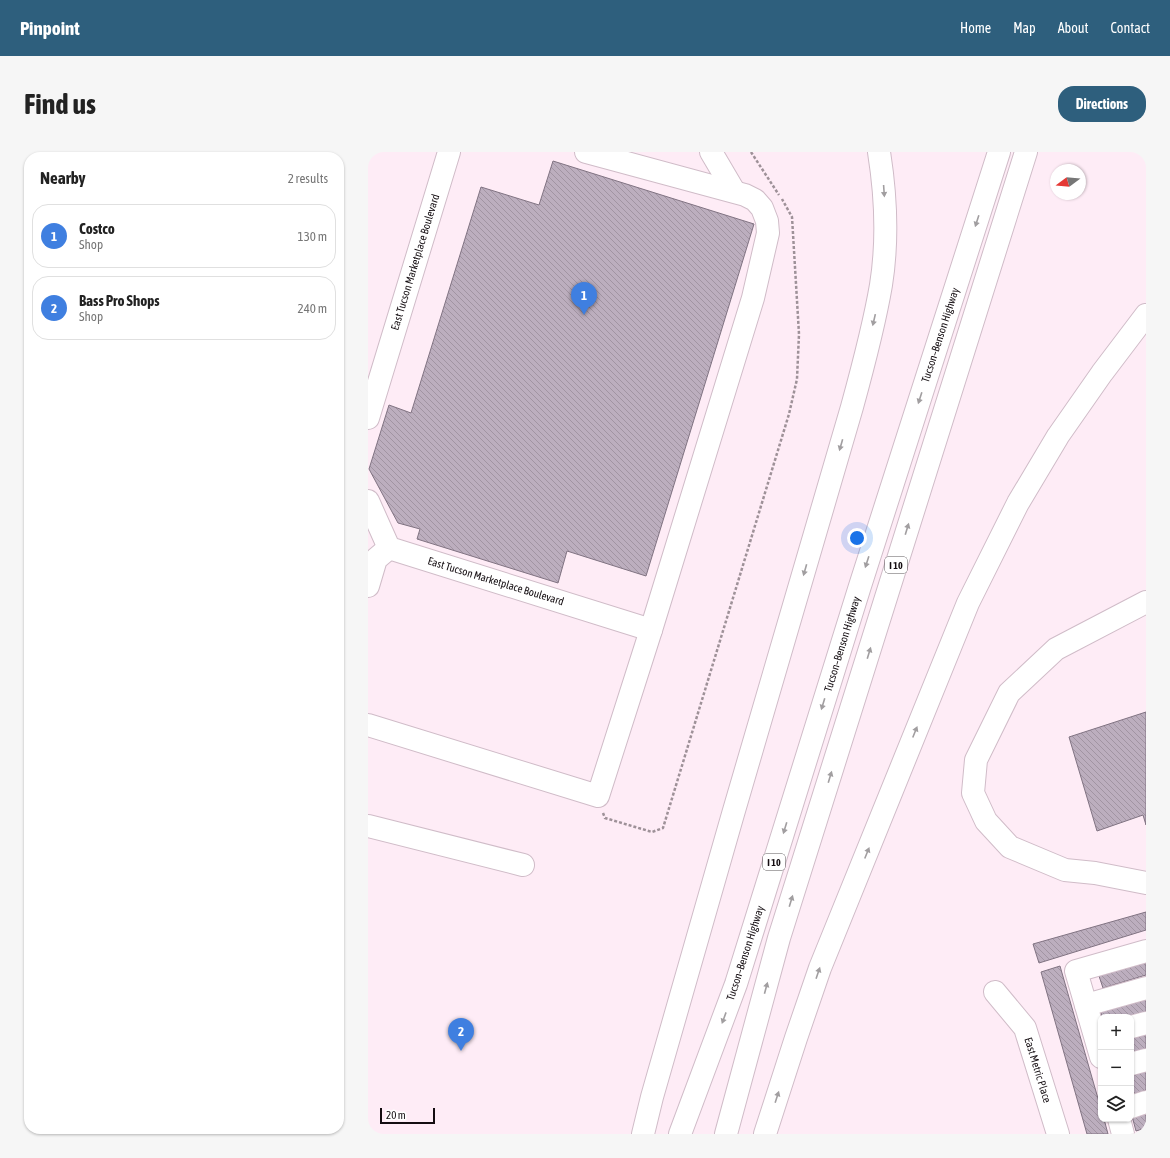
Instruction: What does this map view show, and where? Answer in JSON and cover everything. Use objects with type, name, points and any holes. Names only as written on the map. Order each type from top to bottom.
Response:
[{"type":"main road","name":"East Tucson Marketplace Boulevard","points":[[368,418],[449,152]]},
{"type":"main road","points":[[368,725],[598,796],[651,630],[753,298],[768,233],[768,221],[762,208],[755,200],[745,195],[586,152]]},
{"type":"main road","points":[[711,152],[734,191]]},
{"type":"main road","points":[[643,1134],[696,944],[846,429],[867,349],[881,284],[885,233],[884,189],[879,152]]},
{"type":"main road","name":"Tucson–Benson Highway","points":[[680,1134],[736,984],[857,594],[999,152]]},
{"type":"main road","name":"I 10","points":[[726,1134],[779,938],[1026,152]]},
{"type":"main road","points":[[765,1134],[820,968],[968,602],[1018,503],[1058,436],[1093,385],[1146,316]]},
{"type":"main road","points":[[368,501],[378,555],[368,586]]},
{"type":"main road","name":"East Tucson Marketplace Boulevard","points":[[378,555],[651,630]]},
{"type":"main road","points":[[1146,602],[1056,649],[1009,693],[976,760],[973,793],[986,821],[1010,847],[1065,870],[1095,873],[1146,883]]},
{"type":"main road","points":[[368,826],[523,865]]},
{"type":"main road","points":[[1098,1040],[1076,971],[1146,951]]},
{"type":"main road","points":[[1086,1005],[1146,988]]},
{"type":"main road","name":"East Metric Place","points":[[995,992],[1025,1028],[1058,1134]]},
{"type":"main road","points":[[1134,1026],[1146,1023]]},
{"type":"main road","points":[[1134,1063],[1146,1060]]},
{"type":"main road","points":[[1134,1106],[1146,1102]]},
{"type":"main road","points":[[1120,1122],[1123,1134]]},
{"type":"path","points":[[598,796],[605,818],[652,832],[663,828],[787,422],[797,379],[799,334],[792,218],[751,152]]},
{"type":"building","points":[[553,161],[754,224],[646,576],[567,551],[558,583],[417,539],[420,529],[398,523],[369,469],[389,405],[411,413],[481,187],[539,205]]},
{"type":"building","points":[[1146,712],[1146,825],[1143,815],[1097,831],[1069,737]]},
{"type":"building","points":[[1146,912],[1146,930],[1039,963],[1033,944]]},
{"type":"building","points":[[1146,959],[1146,975],[1103,988],[1098,973]]},
{"type":"building","points":[[1060,966],[1098,1099],[1098,1122],[1105,1122],[1108,1134],[1087,1134],[1041,972]]},
{"type":"building","points":[[1146,996],[1146,1015],[1134,1017],[1134,1014],[1101,1014],[1100,1009]]},
{"type":"building","points":[[1146,1032],[1146,1054],[1134,1058],[1134,1050],[1134,1035]]},
{"type":"building","points":[[1146,1071],[1146,1090],[1134,1094],[1134,1075]]},
{"type":"building","points":[[1146,1112],[1146,1128],[1136,1131],[1134,1122],[1134,1115]]},
{"type":"place","name":"Costco","points":[[584,315]]},
{"type":"place","name":"Bass Pro Shops","points":[[461,1051]]}]
